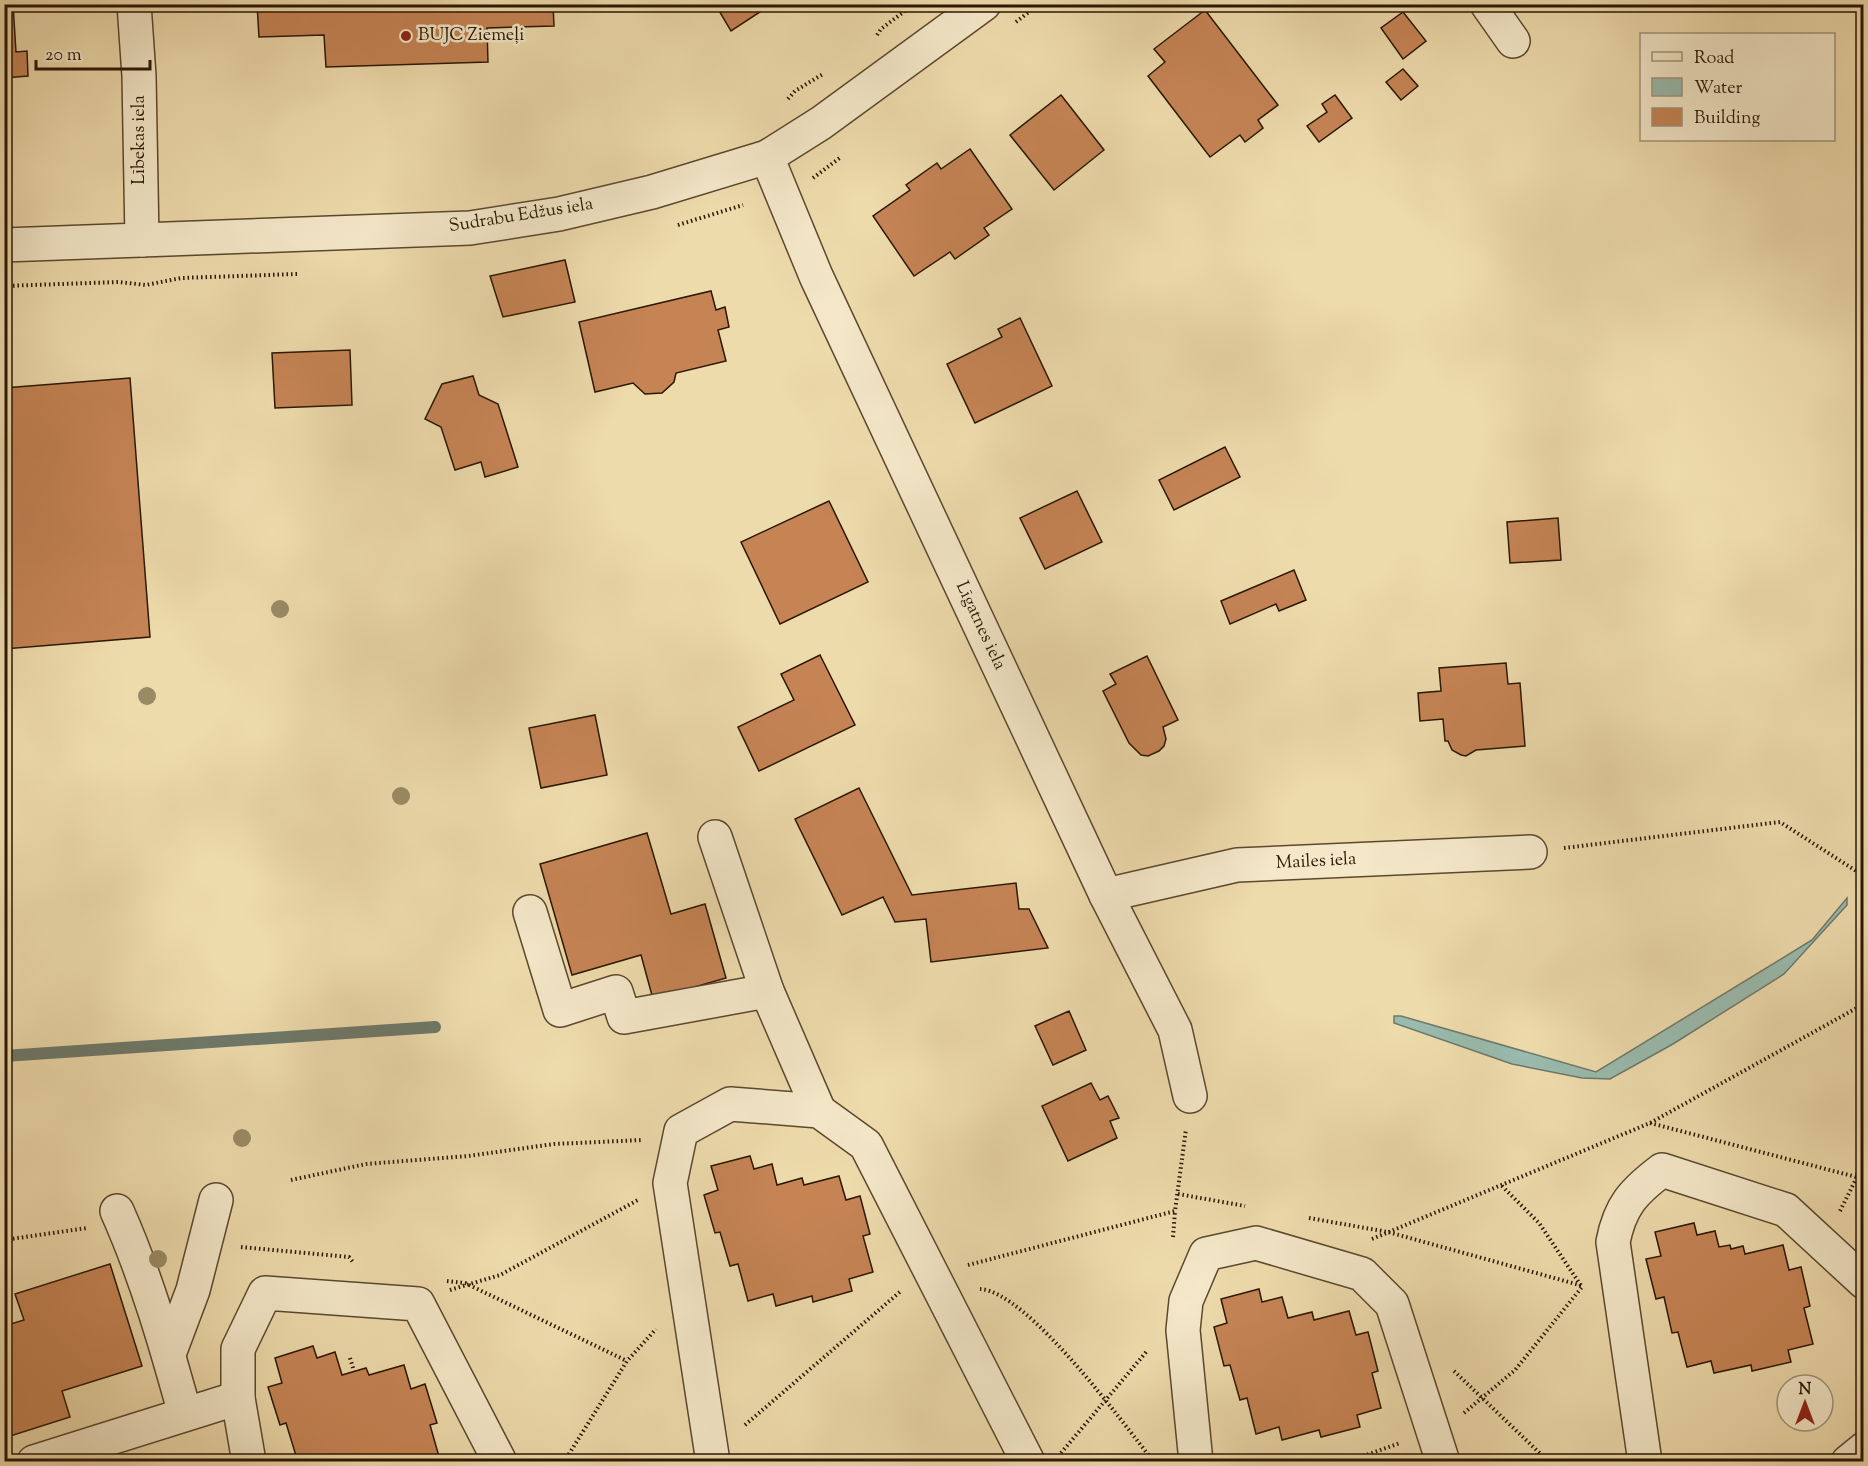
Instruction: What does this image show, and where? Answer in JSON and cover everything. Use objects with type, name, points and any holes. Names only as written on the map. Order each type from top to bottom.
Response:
[{"type":"street","name":"Lībekas iela","points":[[134,4],[139,76],[142,240]]},
{"type":"street","name":"Sudrabu Edžus iela","points":[[4,245],[470,228],[559,214],[640,194],[767,157],[821,123],[984,4]]},
{"type":"street","points":[[1487,4],[1513,41]]},
{"type":"street","name":"Līgatnes iela","points":[[767,157],[816,276],[1106,895],[1175,1030],[1190,1096]]},
{"type":"street","points":[[715,837],[767,991],[819,1111],[866,1145],[934,1274],[1043,1460]]},
{"type":"street","name":"Mailes iela","points":[[1106,895],[1236,866],[1530,852]]},
{"type":"street","points":[[530,912],[560,1010],[616,992],[624,1017],[767,991]]},
{"type":"street","points":[[713,1461],[670,1183],[681,1131],[730,1104],[819,1111]]},
{"type":"street","points":[[1645,1461],[1613,1242],[1618,1216],[1638,1188],[1662,1170],[1786,1210],[1863,1282]]},
{"type":"street","points":[[169,1354],[193,1290],[216,1200]]},
{"type":"street","points":[[117,1211],[132,1244],[169,1354],[185,1414]]},
{"type":"street","points":[[1196,1461],[1183,1330],[1186,1301],[1206,1254],[1256,1243],[1362,1274],[1392,1304],[1438,1447]]},
{"type":"street","points":[[249,1461],[238,1398],[238,1349],[265,1293],[418,1304],[500,1461]]},
{"type":"street","points":[[34,1461],[238,1398]]},
{"type":"street","points":[[1848,1461],[1863,1449]]},
{"type":"path","points":[[873,43],[881,29],[914,4]]},
{"type":"path","points":[[787,99],[795,91],[830,69]]},
{"type":"path","points":[[1530,852],[1780,822],[1863,876]]},
{"type":"path","points":[[1325,1263],[1388,1232],[1650,1123],[1863,1004]]},
{"type":"path","points":[[1178,1194],[1190,1096]]},
{"type":"path","points":[[1822,1243],[1857,1177],[1863,1108]]},
{"type":"path","points":[[1650,1123],[1863,1179]]},
{"type":"path","points":[[291,1180],[366,1164],[468,1156],[554,1144],[679,1138]]},
{"type":"path","points":[[418,1304],[465,1283],[500,1275],[670,1183]]},
{"type":"path","points":[[1501,1185],[1539,1223],[1582,1287]]},
{"type":"path","points":[[1172,1246],[1175,1211]]},
{"type":"path","points":[[1388,1232],[1582,1287]]},
{"type":"path","points":[[1346,1461],[1438,1447],[1462,1414],[1515,1370],[1582,1287],[1617,1269]]},
{"type":"path","points":[[934,1274],[972,1288],[991,1290],[1029,1315],[1106,1401],[1154,1461]]},
{"type":"path","points":[[564,1461],[627,1361],[688,1297]]},
{"type":"path","points":[[1043,1460],[1106,1401],[1151,1347]]},
{"type":"path","points":[[350,1358],[354,1371]]},
{"type":"path","points":[[1452,1370],[1550,1461]]},
{"type":"water","points":[[1847,898],[1847,905],[1784,974],[1673,1044],[1610,1079],[1582,1078],[1512,1064],[1394,1023],[1394,1016],[1401,1016],[1596,1072],[1812,940]]},
{"type":"building","points":[[4,4],[13,4],[16,52],[27,51],[28,76],[4,78]]},
{"type":"building","name":"BUJC Ziemeļi","points":[[257,4],[553,4],[554,26],[487,28],[488,62],[326,67],[324,35],[259,37]]},
{"type":"building","points":[[715,4],[772,4],[731,31]]},
{"type":"building","points":[[1205,10],[1278,105],[1258,120],[1263,128],[1245,142],[1240,135],[1210,157],[1148,76],[1165,62],[1154,49]]},
{"type":"building","points":[[1403,12],[1426,41],[1403,59],[1381,28]]},
{"type":"building","points":[[1403,69],[1418,86],[1401,100],[1386,82]]},
{"type":"building","points":[[1061,95],[1104,150],[1054,190],[1010,135]]},
{"type":"building","points":[[1335,95],[1352,118],[1319,142],[1307,126],[1327,112],[1322,104]]},
{"type":"building","points":[[970,149],[1012,209],[984,228],[989,235],[955,259],[950,252],[914,276],[873,216],[910,190],[906,185],[937,163],[941,169]]},
{"type":"building","points":[[565,260],[575,302],[503,317],[490,276]]},
{"type":"building","points":[[711,291],[716,310],[725,307],[729,327],[718,330],[726,361],[676,373],[674,382],[662,393],[645,394],[633,383],[595,392],[579,322]]},
{"type":"building","points":[[1020,318],[1052,386],[975,423],[947,364],[1002,337],[998,329]]},
{"type":"building","points":[[350,350],[352,405],[275,408],[272,353]]},
{"type":"building","points":[[473,376],[479,395],[498,404],[518,467],[485,477],[481,462],[455,470],[441,427],[425,419],[442,384]]},
{"type":"building","points":[[130,378],[150,637],[4,649],[4,388]]},
{"type":"building","points":[[1225,447],[1240,477],[1174,510],[1159,480]]},
{"type":"building","points":[[1077,491],[1102,542],[1045,569],[1020,518]]},
{"type":"building","points":[[829,501],[868,582],[780,624],[741,542]]},
{"type":"building","points":[[1558,518],[1561,560],[1510,563],[1507,522]]},
{"type":"building","points":[[1294,570],[1306,600],[1279,611],[1276,604],[1230,624],[1221,601]]},
{"type":"building","points":[[820,655],[855,725],[759,771],[738,727],[794,700],[781,674]]},
{"type":"building","points":[[1147,656],[1178,720],[1163,727],[1166,739],[1164,746],[1148,756],[1141,755],[1129,743],[1103,691],[1116,684],[1110,674]]},
{"type":"building","points":[[1506,663],[1508,684],[1520,683],[1525,746],[1476,750],[1466,756],[1461,755],[1452,750],[1448,741],[1445,741],[1443,719],[1420,721],[1418,693],[1441,691],[1439,668]]},
{"type":"building","points":[[595,715],[607,775],[541,788],[529,728]]},
{"type":"building","points":[[859,788],[912,895],[1016,883],[1019,909],[1029,909],[1048,948],[931,962],[926,919],[895,922],[883,897],[842,915],[795,819]]},
{"type":"building","points":[[647,833],[671,914],[705,904],[726,978],[653,999],[641,955],[572,975],[540,864]]},
{"type":"building","points":[[1069,1011],[1086,1050],[1053,1065],[1035,1026]]},
{"type":"building","points":[[1091,1083],[1100,1100],[1108,1096],[1119,1118],[1110,1121],[1117,1138],[1068,1161],[1042,1106]]},
{"type":"building","points":[[750,1156],[754,1169],[772,1164],[777,1185],[802,1178],[804,1185],[839,1176],[846,1200],[860,1196],[870,1234],[863,1236],[873,1272],[849,1279],[852,1291],[813,1302],[812,1296],[776,1306],[773,1294],[748,1301],[738,1264],[730,1266],[720,1232],[715,1233],[704,1195],[718,1190],[711,1166]]},
{"type":"building","points":[[1694,1223],[1697,1235],[1715,1231],[1719,1247],[1730,1245],[1731,1249],[1743,1246],[1745,1254],[1783,1245],[1789,1270],[1801,1267],[1810,1306],[1804,1308],[1813,1344],[1788,1350],[1791,1362],[1752,1371],[1751,1365],[1714,1373],[1711,1361],[1687,1367],[1678,1332],[1672,1333],[1664,1297],[1656,1299],[1646,1259],[1661,1256],[1655,1232]]},
{"type":"building","points":[[110,1264],[142,1366],[62,1391],[70,1417],[4,1438],[4,1326],[24,1320],[15,1294]]},
{"type":"building","points":[[1259,1289],[1262,1302],[1282,1297],[1288,1318],[1312,1312],[1314,1320],[1349,1311],[1356,1335],[1368,1332],[1378,1371],[1372,1373],[1381,1408],[1357,1415],[1360,1427],[1321,1437],[1319,1430],[1282,1440],[1279,1427],[1256,1434],[1247,1398],[1240,1400],[1230,1365],[1224,1366],[1214,1327],[1227,1323],[1221,1299]]},
{"type":"building","points":[[313,1346],[317,1358],[335,1352],[342,1375],[366,1368],[369,1375],[404,1365],[411,1389],[425,1384],[437,1423],[430,1425],[440,1460],[306,1462],[304,1456],[297,1459],[286,1423],[280,1425],[268,1387],[282,1383],[275,1358]]},
{"type":"waterway","points":[[4,1056],[435,1027]]},
{"type":"place","name":"BUJC Ziemeļi","points":[[406,36]]}]
